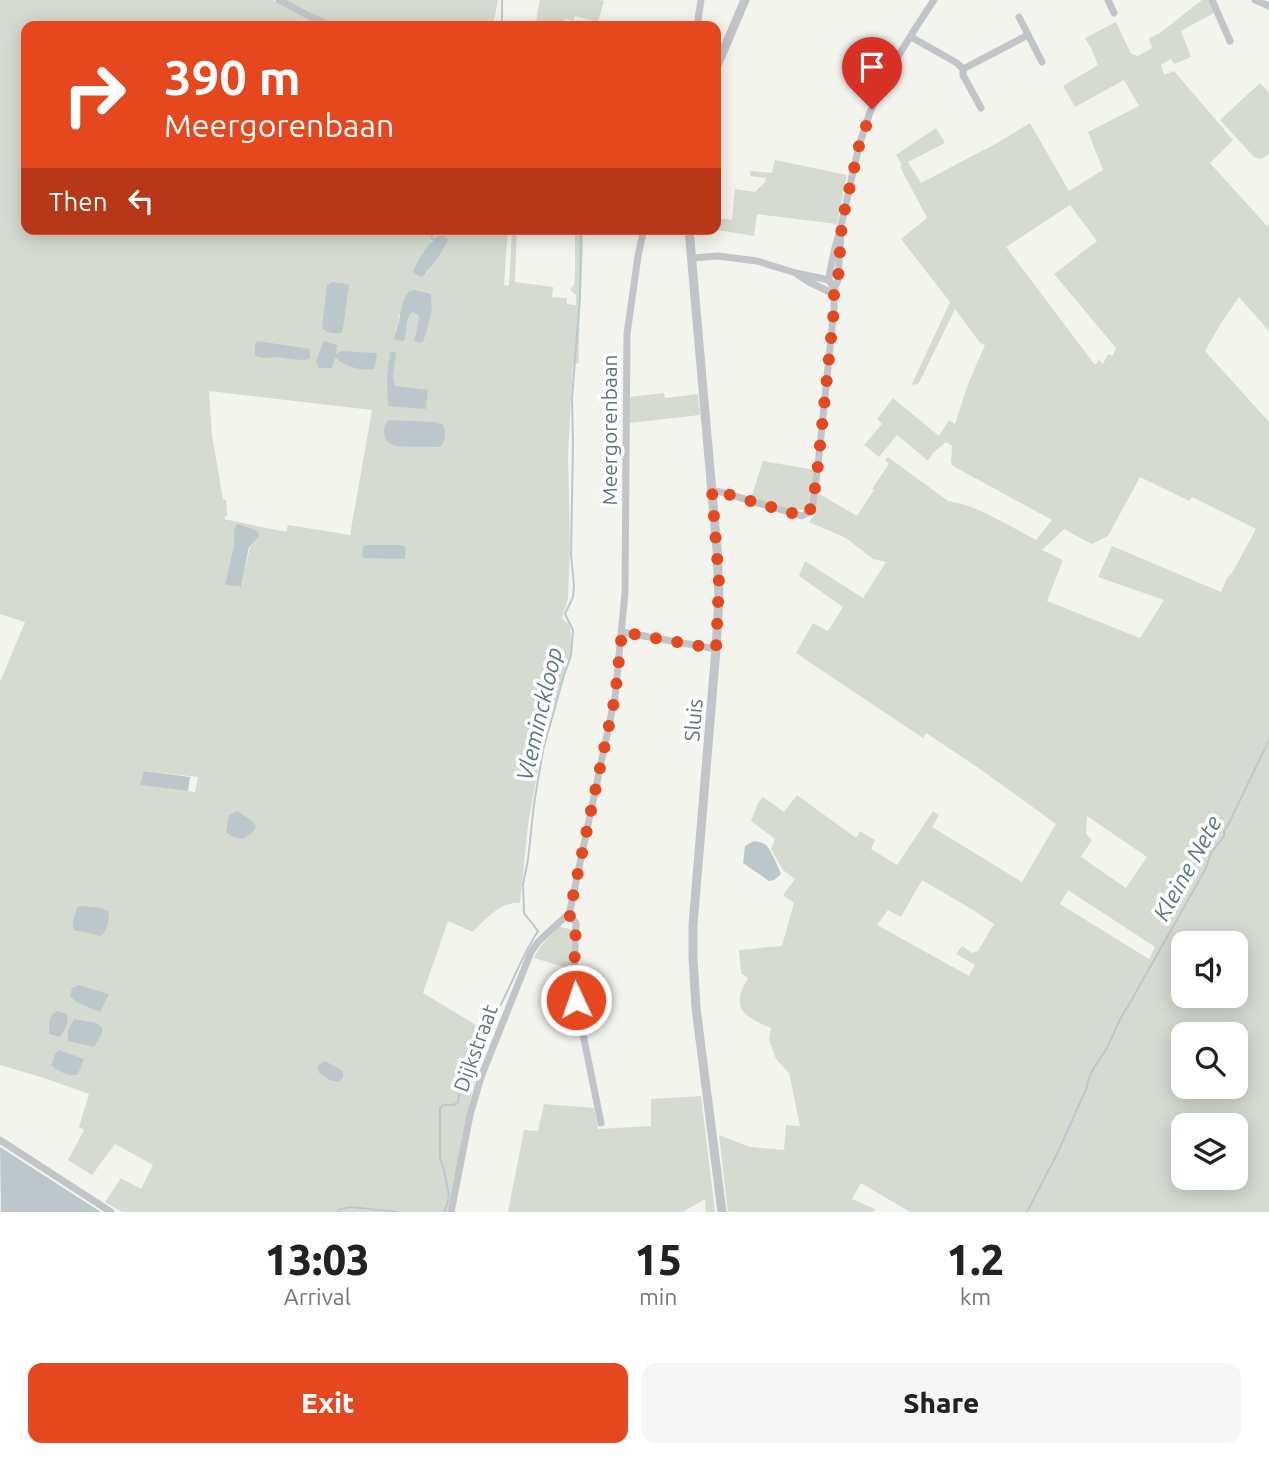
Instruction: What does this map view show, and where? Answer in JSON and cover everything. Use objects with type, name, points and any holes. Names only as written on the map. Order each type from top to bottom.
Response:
[{"type":"street","points":[[279,0],[323,21]]},
{"type":"street","points":[[698,21],[701,0]]},
{"type":"street","points":[[721,56],[745,0]]},
{"type":"street","points":[[834,291],[829,280],[835,242],[859,146],[880,88],[934,0]]},
{"type":"street","points":[[1108,0],[1114,13]]},
{"type":"street","points":[[1212,0],[1230,41]]},
{"type":"street","points":[[1255,0],[1269,6]]},
{"type":"street","points":[[1019,17],[1042,62]]},
{"type":"street","points":[[963,69],[1028,35]]},
{"type":"street","points":[[911,37],[963,69],[963,75],[981,108]]},
{"type":"street","points":[[712,491],[802,516],[809,512],[813,503],[818,465],[842,222]]},
{"type":"street","name":"Meergorenbaan","points":[[601,1123],[576,1000],[576,923],[569,915],[615,697],[625,593],[627,334],[643,235]]},
{"type":"street","name":"Sluis","points":[[690,235],[719,582],[693,942],[696,1008],[722,1212]]},
{"type":"street","points":[[692,258],[736,258],[829,280]]},
{"type":"street","points":[[796,273],[809,282],[834,291]]},
{"type":"street","points":[[622,632],[716,649]]},
{"type":"street","name":"Dijkstraat","points":[[452,1212],[470,1115],[490,1051],[531,952],[538,942],[569,915]]},
{"type":"street","points":[[0,1140],[111,1212]]},
{"type":"shaded area","points":[[0,0],[272,0],[315,21],[21,21],[21,235],[508,235],[504,285],[509,286],[512,235],[517,235],[515,282],[553,287],[552,297],[567,298],[567,304],[576,305],[576,295],[570,290],[575,277],[575,235],[583,235],[579,363],[573,364],[568,455],[568,599],[562,618],[570,626],[572,656],[545,729],[528,825],[520,903],[500,908],[473,932],[448,921],[423,993],[486,1031],[465,1123],[449,1212],[122,1212],[105,1202],[121,1178],[141,1189],[153,1165],[115,1144],[92,1175],[68,1160],[84,1130],[79,1127],[89,1094],[0,1065],[0,682],[25,622],[0,614]],"holes":[[[432,239],[441,250],[427,273],[415,266]],[[431,294],[432,301],[423,342],[414,341],[419,318],[412,312],[405,338],[395,331],[399,315]],[[209,391],[372,410],[350,535],[288,525],[286,532],[224,519],[227,515],[226,500],[223,499],[212,435]],[[239,524],[254,529],[241,587],[225,585],[234,545],[234,531]],[[144,771],[198,777],[195,792],[141,785]]]},
{"type":"shaded area","points":[[285,0],[498,0],[494,21],[327,21]]},
{"type":"shaded area","points":[[540,0],[604,1],[598,21],[575,16],[574,21],[536,21]]},
{"type":"shaded area","points":[[1202,0],[1209,0],[1214,13],[1181,31],[1191,57],[1174,64],[1171,59],[1161,65],[1164,75],[1174,71],[1233,140],[1210,163],[1267,226],[1269,224],[1269,331],[1239,297],[1205,351],[1269,422],[1269,1212],[910,1212],[861,1183],[852,1199],[875,1209],[873,1212],[728,1212],[719,1135],[750,1147],[784,1150],[786,1125],[800,1126],[789,1073],[776,1059],[769,1040],[771,1028],[747,1015],[740,1004],[748,978],[741,973],[739,950],[782,946],[794,903],[783,895],[795,879],[783,870],[771,849],[775,839],[751,821],[763,797],[784,812],[797,795],[856,838],[860,831],[875,840],[871,849],[897,865],[933,811],[939,815],[932,827],[1022,882],[1056,824],[926,733],[923,738],[796,653],[813,623],[828,631],[843,607],[799,576],[805,561],[863,598],[886,562],[873,559],[846,538],[809,522],[814,516],[818,493],[857,516],[889,464],[885,460],[888,457],[948,501],[981,511],[1036,540],[1052,520],[953,466],[952,446],[946,442],[928,461],[897,435],[879,457],[864,445],[882,424],[877,419],[893,398],[939,436],[949,420],[955,424],[985,345],[980,343],[955,309],[919,383],[912,384],[950,302],[901,239],[927,218],[896,155],[936,128],[945,143],[908,162],[921,183],[1030,123],[1069,191],[1103,170],[1088,132],[1139,106],[1124,80],[1075,107],[1063,86],[1098,65],[1085,38],[1116,22],[1131,54],[1138,56],[1152,48],[1149,38],[1160,33]],"holes":[[[1070,205],[1097,241],[1054,274],[1116,348],[1113,356],[1108,354],[1103,364],[1099,360],[1095,365],[1006,247]],[[1140,477],[1189,501],[1192,497],[1256,529],[1221,592],[1112,546],[1098,577],[1164,600],[1140,638],[1047,601],[1063,560],[1042,550],[1064,529],[1092,544],[1108,536]],[[1087,816],[1147,857],[1126,888],[1081,857],[1092,840],[1086,834]],[[922,880],[994,924],[978,951],[972,953],[962,946],[956,954],[975,965],[969,976],[877,925],[888,910],[901,917]],[[1068,890],[1155,947],[1149,959],[1060,904]]]},
{"type":"shaded area","points":[[1260,83],[1269,93],[1269,154],[1261,159],[1254,157],[1220,120]]},
{"type":"shaded area","points":[[775,160],[847,175],[837,224],[757,214],[754,236],[721,230],[721,218],[732,220],[735,189],[755,192],[765,182],[766,178],[750,176],[750,171],[772,173]]},
{"type":"shaded area","points":[[438,236],[448,239],[447,243],[421,277],[413,272],[427,247]]},
{"type":"shaded area","points":[[332,282],[349,284],[341,333],[331,333],[322,328],[327,285]]},
{"type":"shaded area","points":[[409,291],[431,294],[432,300],[423,342],[414,341],[419,318],[412,312],[404,341],[395,340],[403,302]]},
{"type":"shaded area","points":[[257,341],[310,349],[310,358],[261,357],[255,355]]},
{"type":"shaded area","points":[[324,341],[337,345],[336,354],[342,351],[376,353],[374,369],[354,368],[336,358],[332,368],[319,368],[316,361]]},
{"type":"shaded area","points":[[390,352],[396,354],[393,375],[395,386],[428,390],[426,409],[388,406]]},
{"type":"shaded area","points":[[664,393],[665,398],[698,394],[700,415],[629,423],[629,397]]},
{"type":"shaded area","points":[[388,420],[442,424],[445,439],[440,447],[393,445],[384,434]]},
{"type":"shaded area","points":[[763,461],[815,470],[809,505],[804,510],[794,510],[751,498]]},
{"type":"shaded area","points":[[239,524],[254,529],[259,536],[249,547],[241,587],[225,585],[234,545],[234,531]]},
{"type":"shaded area","points":[[365,545],[402,545],[406,548],[405,559],[364,558],[362,552]]},
{"type":"shaded area","points":[[144,771],[190,777],[188,791],[140,785]]},
{"type":"shaded area","points":[[237,811],[256,826],[253,832],[243,839],[226,832],[229,815]]},
{"type":"shaded area","points":[[754,841],[766,845],[774,859],[781,874],[774,880],[769,881],[743,863],[745,846]]},
{"type":"shaded area","points":[[77,907],[101,908],[109,912],[105,931],[101,936],[74,930]]},
{"type":"shaded area","points":[[559,926],[572,930],[571,986],[574,1012],[568,1007],[564,967],[534,958]]},
{"type":"shaded area","points":[[79,985],[109,994],[100,1012],[76,1002],[70,996],[72,988]]},
{"type":"shaded area","points":[[57,1011],[67,1014],[66,1026],[60,1037],[49,1034],[51,1018]]},
{"type":"shaded area","points":[[74,1019],[96,1023],[103,1028],[94,1047],[68,1041],[68,1031]]},
{"type":"shaded area","points":[[59,1050],[84,1059],[78,1074],[64,1073],[51,1065]]},
{"type":"shaded area","points":[[325,1061],[343,1071],[339,1082],[319,1073],[317,1066]]},
{"type":"shaded area","points":[[701,1096],[715,1212],[706,1212],[705,1199],[683,1212],[508,1212],[524,1130],[538,1131],[544,1104],[594,1108],[598,1129],[651,1126],[651,1099]]},
{"type":"shaded area","points":[[0,1147],[101,1212],[1,1212]]},
{"type":"waterway","name":"Vleminckloop","points":[[502,0],[502,21]]},
{"type":"waterway","points":[[432,235],[432,239]]},
{"type":"waterway","name":"Vleminckloop","points":[[444,1212],[449,1195],[440,1159],[440,1108],[458,1103],[469,1066],[538,931],[524,913],[523,884],[543,750],[571,655],[573,630],[565,614],[573,597],[574,585],[571,555],[572,398],[580,297],[581,235]]},
{"type":"waterway","name":"Kleine Nete","points":[[1127,1008],[1205,870],[1211,853],[1224,836],[1224,831],[1269,740]]},
{"type":"waterway","name":"Kleine Nete","points":[[1027,1212],[1057,1154],[1091,1073],[1126,1009]]},
{"type":"waterway","name":"Vleminckloop","points":[[338,1212],[350,1207],[398,1212]]},
{"type":"route","points":[[576,1000],[576,923],[569,915],[615,697],[622,632],[716,649],[719,582],[712,491],[802,516],[809,512],[813,503],[818,465],[842,222],[859,146],[872,109]]}]
